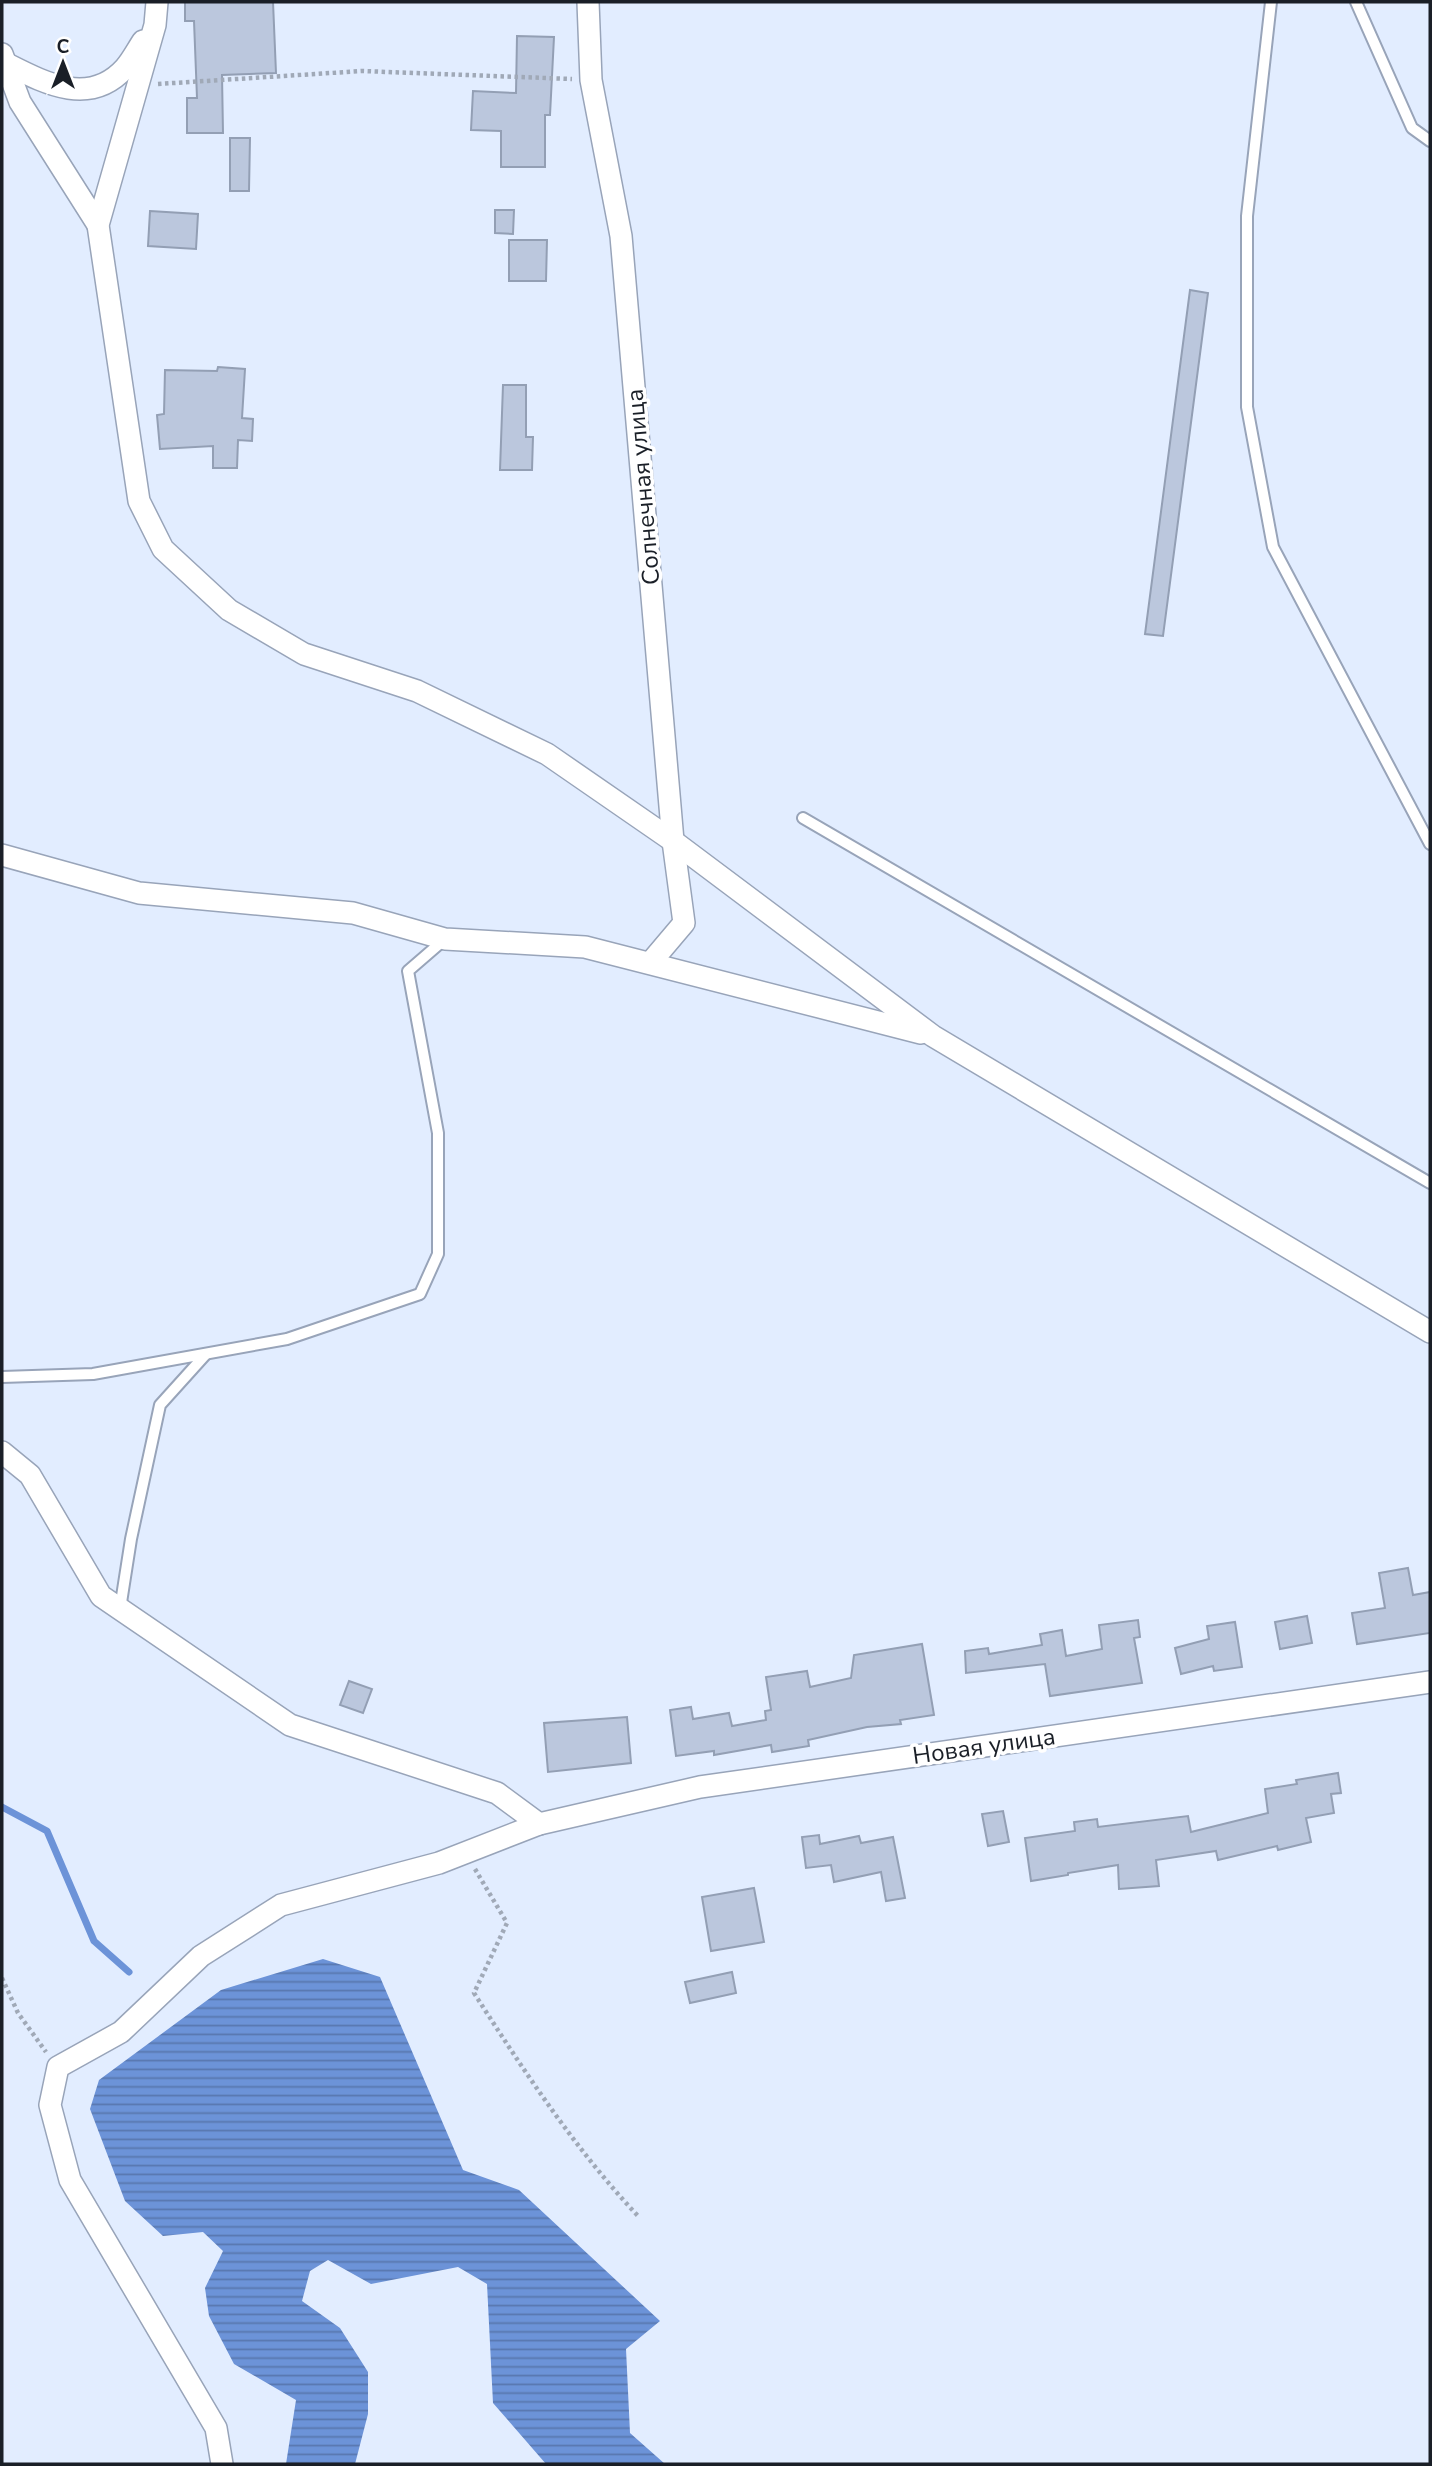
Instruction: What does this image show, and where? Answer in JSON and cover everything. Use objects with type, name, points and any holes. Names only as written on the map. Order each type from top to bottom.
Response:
[{"type":"street","points":[[157,2],[155,25],[136,85],[99,225],[139,501],[163,549],[229,610],[304,654],[417,691],[547,754],[673,841],[933,1036],[1430,1332]]},
{"type":"street","name":"Солнечная улица","points":[[588,2],[591,79],[621,236],[673,841],[684,923],[651,962]]},
{"type":"street","points":[[3,59],[43,82],[76,90],[97,87],[123,70],[155,25]]},
{"type":"street","points":[[3,59],[20,102],[99,225]]},
{"type":"street","points":[[2,855],[139,893],[353,913],[445,939],[585,947],[933,1036]]},
{"type":"street","points":[[2,1452],[30,1475],[101,1596],[290,1726],[497,1793],[539,1824]]},
{"type":"street","name":"Новая улица","points":[[58,2067],[121,2032],[201,1956],[281,1905],[439,1863],[539,1824],[700,1787],[1430,1682]]},
{"type":"street","points":[[58,2067],[50,2105],[70,2180],[216,2428],[222,2464]]},
{"type":"lane","points":[[1271,2],[1247,216],[1247,407],[1273,547],[1430,844]]},
{"type":"lane","points":[[1356,2],[1412,128],[1430,141]]},
{"type":"lane","points":[[803,818],[1430,1183]]},
{"type":"lane","points":[[2,1377],[93,1374],[287,1339],[420,1294],[438,1254],[438,1133],[408,971],[445,939]]},
{"type":"lane","points":[[120,1609],[134,1525],[160,1405],[206,1354]]},
{"type":"path","points":[[136,85],[362,71],[591,79]]},
{"type":"path","points":[[465,1853],[507,1923],[474,1993],[518,2062],[605,2181],[638,2216]]},
{"type":"path","points":[[2,1978],[18,2013],[58,2067]]},
{"type":"water","points":[[323,1959],[380,1977],[463,2170],[519,2190],[660,2321],[626,2349],[630,2433],[665,2464],[546,2464],[493,2403],[487,2284],[458,2267],[371,2284],[328,2260],[310,2271],[302,2301],[340,2328],[368,2372],[368,2414],[355,2464],[286,2464],[296,2400],[234,2364],[209,2316],[205,2288],[223,2251],[203,2232],[163,2236],[125,2201],[90,2109],[99,2080],[221,1990]]},
{"type":"building","points":[[185,2],[273,2],[276,73],[222,75],[223,133],[187,133],[187,98],[197,98],[194,21],[185,21]]},
{"type":"building","points":[[517,36],[554,37],[550,115],[545,115],[545,167],[501,167],[501,131],[471,130],[473,91],[516,93]]},
{"type":"building","points":[[230,138],[250,138],[249,191],[230,191]]},
{"type":"building","points":[[495,210],[514,210],[513,234],[495,233]]},
{"type":"building","points":[[150,211],[198,214],[196,249],[148,246]]},
{"type":"building","points":[[509,240],[547,240],[546,281],[509,281]]},
{"type":"building","points":[[1190,290],[1208,293],[1163,636],[1145,634]]},
{"type":"building","points":[[218,367],[245,369],[242,418],[253,419],[252,441],[238,440],[237,468],[213,468],[213,446],[160,449],[157,415],[164,414],[165,370],[217,371]]},
{"type":"building","points":[[503,385],[526,385],[526,437],[533,437],[532,470],[500,470]]},
{"type":"building","points":[[1408,1568],[1413,1595],[1430,1592],[1430,1633],[1357,1644],[1352,1613],[1385,1608],[1379,1573]]},
{"type":"building","points":[[1307,1616],[1312,1643],[1280,1649],[1275,1622]]},
{"type":"building","points":[[1138,1620],[1140,1637],[1134,1638],[1142,1683],[1050,1696],[1045,1664],[966,1673],[965,1651],[988,1648],[989,1654],[1042,1645],[1040,1634],[1062,1630],[1066,1656],[1102,1649],[1099,1625]]},
{"type":"building","points":[[1235,1622],[1242,1667],[1214,1671],[1213,1666],[1181,1674],[1175,1648],[1209,1639],[1207,1626]]},
{"type":"building","points":[[922,1644],[934,1715],[900,1720],[901,1724],[867,1727],[808,1740],[809,1746],[772,1752],[771,1745],[714,1755],[714,1751],[676,1756],[670,1710],[691,1707],[693,1719],[729,1713],[732,1726],[766,1720],[765,1711],[771,1710],[766,1677],[807,1671],[810,1687],[851,1678],[854,1655]]},
{"type":"building","points":[[349,1681],[372,1689],[363,1713],[340,1705]]},
{"type":"building","points":[[627,1717],[631,1763],[548,1772],[544,1723]]},
{"type":"building","points":[[1338,1773],[1341,1793],[1331,1794],[1334,1813],[1306,1818],[1311,1842],[1278,1850],[1277,1846],[1218,1860],[1216,1851],[1156,1860],[1159,1886],[1119,1889],[1118,1865],[1031,1881],[1025,1838],[1075,1831],[1074,1822],[1097,1819],[1098,1827],[1188,1816],[1191,1832],[1268,1813],[1265,1789],[1297,1784],[1296,1780]]},
{"type":"building","points":[[1003,1811],[1009,1842],[988,1846],[982,1814]]},
{"type":"building","points":[[819,1835],[820,1844],[859,1836],[861,1843],[893,1837],[905,1898],[886,1901],[881,1872],[834,1882],[831,1865],[806,1868],[802,1837]]},
{"type":"building","points":[[754,1888],[764,1942],[711,1951],[702,1897]]},
{"type":"building","points":[[732,1972],[736,1993],[690,2003],[685,1982]]},
{"type":"waterway","points":[[2,1807],[47,1831],[94,1941],[129,1972]]}]
